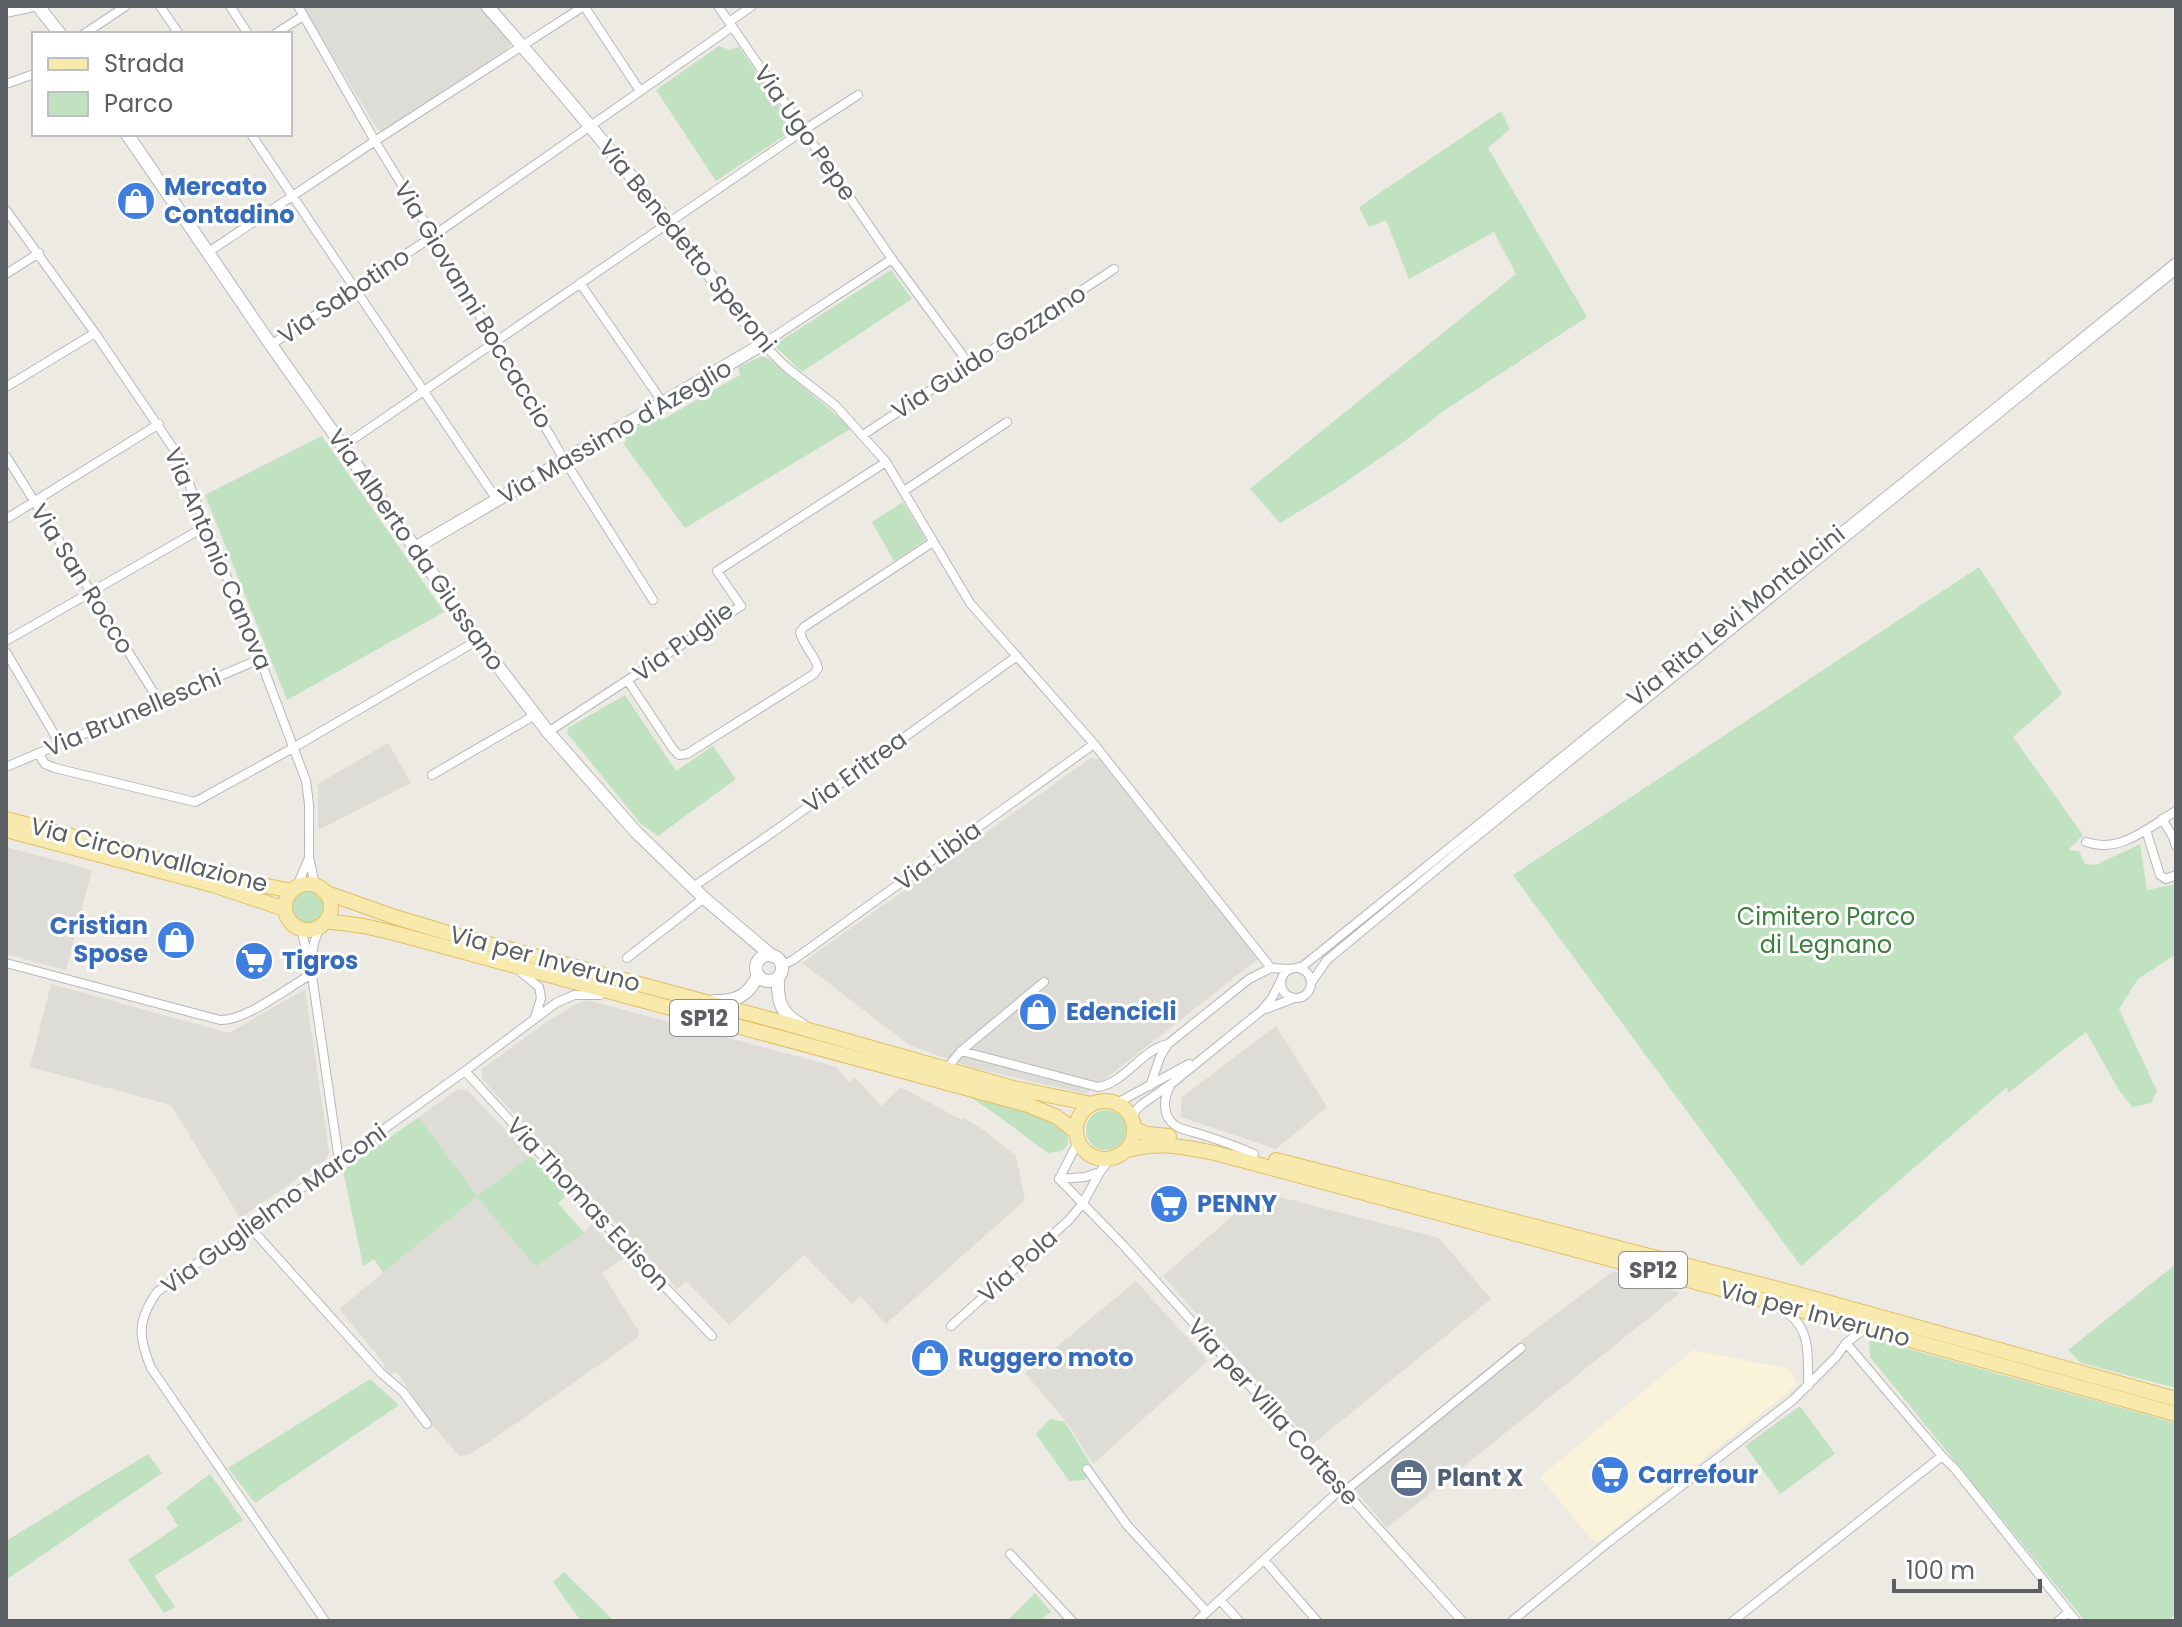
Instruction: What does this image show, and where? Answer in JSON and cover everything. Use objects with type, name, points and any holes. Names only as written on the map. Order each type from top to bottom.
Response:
[{"type":"main road","name":"Via Circonvallazione","points":[[6,819],[239,880],[294,889]]},
{"type":"main road","name":"Via Circonvallazione","points":[[6,830],[213,885],[285,909]]},
{"type":"main road","points":[[302,885],[320,888],[330,903],[330,909],[323,923],[308,930],[301,929],[290,921],[285,909],[288,896],[302,885]]},
{"type":"main road","name":"Via per Inveruno","points":[[320,888],[419,925],[1013,1088],[1092,1104]]},
{"type":"main road","name":"Via per Inveruno","points":[[323,923],[379,930],[1028,1105],[1057,1117],[1077,1137]]},
{"type":"main road","points":[[1117,1103],[1132,1123],[1134,1137],[1127,1150],[1119,1156],[1101,1160],[1083,1151],[1077,1137],[1080,1115],[1092,1104],[1117,1103]]},
{"type":"main road","name":"Via per Inveruno","points":[[1132,1123],[1147,1134],[1254,1154],[1670,1261],[2176,1399]]},
{"type":"main road","name":"Via per Inveruno","points":[[1127,1150],[1162,1144],[1215,1153],[2176,1414]]},
{"type":"street","points":[[6,11],[30,6]]},
{"type":"street","points":[[38,6],[58,32]]},
{"type":"street","points":[[87,32],[126,6]]},
{"type":"street","points":[[160,6],[178,32]]},
{"type":"street","points":[[230,6],[247,32]]},
{"type":"street","name":"Via Giovanni Boccaccio","points":[[298,6],[565,461],[653,600]]},
{"type":"street","name":"Via Benedetto Speroni","points":[[487,6],[670,222],[763,344],[785,366],[836,406],[886,462],[970,603],[1094,744],[1271,968]]},
{"type":"street","points":[[207,253],[584,6],[640,91]]},
{"type":"street","name":"Via Ugo Pepe","points":[[718,6],[892,259],[969,364]]},
{"type":"street","name":"Via Sabotino","points":[[271,345],[640,91],[752,6]]},
{"type":"street","points":[[278,32],[303,16]]},
{"type":"street","points":[[6,84],[32,75]]},
{"type":"street","points":[[342,447],[858,95]]},
{"type":"street","name":"Via Alberto da Giussano","points":[[128,136],[342,447],[478,640],[548,732],[635,831],[777,966]]},
{"type":"street","points":[[252,136],[497,500]]},
{"type":"street","name":"Via Antonio Canova","points":[[6,210],[159,424],[177,454],[306,781],[309,857],[320,888]]},
{"type":"street","points":[[6,274],[39,253]]},
{"type":"street","name":"Via Massimo d'Azeglio","points":[[415,548],[763,344],[892,259]]},
{"type":"street","name":"Via Rita Levi Montalcini","points":[[1293,968],[1303,966],[2176,262]]},
{"type":"street","name":"Via Guido Gozzano","points":[[863,435],[1114,269]]},
{"type":"street","name":"Via Rita Levi Montalcini","points":[[1311,983],[1327,960],[1466,845],[2176,270]]},
{"type":"street","points":[[580,283],[663,403]]},
{"type":"street","points":[[6,387],[95,333]]},
{"type":"street","points":[[904,491],[1007,422]]},
{"type":"street","points":[[6,519],[159,424]]},
{"type":"street","name":"Via San Rocco","points":[[6,456],[159,701]]},
{"type":"street","name":"Via Puglie","points":[[548,732],[741,606],[717,571],[886,462]]},
{"type":"street","points":[[6,641],[206,526]]},
{"type":"street","points":[[628,681],[673,749],[679,755],[687,754],[814,674],[818,668],[817,662],[801,638],[800,632],[804,627],[933,542]]},
{"type":"street","points":[[38,753],[45,764],[55,768],[195,802],[478,640]]},
{"type":"street","points":[[6,652],[60,744]]},
{"type":"street","name":"Via Eritrea","points":[[693,887],[1017,656]]},
{"type":"street","name":"Via Brunelleschi","points":[[6,767],[260,659]]},
{"type":"street","points":[[432,775],[535,715]]},
{"type":"street","name":"Via Libia","points":[[777,966],[793,960],[1094,744]]},
{"type":"street","points":[[2086,842],[2107,846],[2124,841],[2176,811]]},
{"type":"street","points":[[2162,819],[2176,846]]},
{"type":"street","points":[[2146,830],[2160,875],[2166,879],[2176,875]]},
{"type":"street","name":"Via Antonio Canova","points":[[294,889],[309,857]]},
{"type":"street","points":[[627,958],[704,898]]},
{"type":"street","points":[[6,963],[230,1021],[243,1016],[311,970],[314,943],[323,923]]},
{"type":"street","points":[[301,929],[311,970],[339,1161]]},
{"type":"street","name":"Via Alberto da Giussano","points":[[744,933],[758,969]]},
{"type":"street","points":[[693,999],[722,1001],[739,998],[747,993],[764,957],[777,966]]},
{"type":"street","points":[[507,964],[539,987],[541,998],[534,1018]]},
{"type":"street","points":[[758,969],[768,981],[777,966]]},
{"type":"street","points":[[777,966],[780,1005],[793,1020],[815,1032]]},
{"type":"street","points":[[961,1051],[1098,1087],[1108,1085],[1151,1052],[1168,1044],[1249,979],[1271,968],[1304,970],[1311,983],[1308,991],[1261,1011]]},
{"type":"street","points":[[1132,1123],[1141,1105],[1261,1011],[1282,978],[1293,968]]},
{"type":"street","points":[[1282,978],[1284,991],[1296,997]]},
{"type":"street","points":[[946,1069],[961,1051],[1044,982]]},
{"type":"street","name":"Via Guglielmo Marconi","points":[[325,1621],[151,1368],[142,1347],[142,1319],[157,1292],[556,1003],[574,995],[593,994],[640,1000]]},
{"type":"street","points":[[1152,1081],[1168,1044]]},
{"type":"street","points":[[1117,1103],[1152,1081],[1207,1054]]},
{"type":"street","points":[[1132,1066],[1144,1066],[1152,1081]]},
{"type":"street","name":"Via Thomas Edison","points":[[465,1071],[712,1336]]},
{"type":"street","name":"Via per Inveruno","points":[[1171,1084],[1166,1094],[1166,1110],[1168,1118],[1177,1127],[1254,1154]]},
{"type":"street","points":[[1077,1137],[1059,1179],[1085,1177],[1100,1172]]},
{"type":"street","points":[[1083,1203],[1110,1159]]},
{"type":"street","name":"Via per Villa Cortese","points":[[1059,1179],[1124,1246],[1462,1621]]},
{"type":"street","name":"Via Pola","points":[[951,1326],[1069,1220],[1083,1203]]},
{"type":"street","points":[[249,1226],[381,1373],[403,1392],[427,1424]]},
{"type":"street","points":[[1614,1260],[1633,1269],[1786,1312],[1797,1319],[1808,1351],[1808,1386]]},
{"type":"street","points":[[1512,1621],[1793,1400],[1846,1343],[1867,1328]]},
{"type":"street","points":[[1846,1343],[1955,1469],[2076,1621]]},
{"type":"street","points":[[1197,1621],[1344,1490],[1521,1348]]},
{"type":"street","points":[[1733,1621],[1942,1456]]},
{"type":"street","points":[[1087,1469],[1127,1525],[1207,1612]]},
{"type":"street","points":[[1010,1554],[1072,1621]]},
{"type":"street","points":[[1264,1560],[1317,1621]]},
{"type":"street","points":[[1220,1600],[1239,1621]]},
{"type":"street","points":[[2058,1621],[2069,1612]]},
{"type":"shaded area","points":[[303,6],[481,6],[511,42],[510,47],[382,131],[377,129]]},
{"type":"shaded area","points":[[388,743],[411,783],[318,830],[318,784]]},
{"type":"shaded area","points":[[1091,758],[1099,759],[1258,959],[1086,1094],[973,1068],[911,1046],[802,963]]},
{"type":"shaded area","points":[[6,847],[92,870],[66,970],[6,954]]},
{"type":"shaded area","points":[[51,984],[229,1033],[305,989],[329,1151],[326,1159],[240,1218],[171,1105],[30,1067]]},
{"type":"shaded area","points":[[587,1000],[837,1067],[848,1082],[856,1078],[881,1106],[901,1087],[960,1119],[964,1118],[1016,1156],[1025,1200],[886,1324],[860,1296],[852,1304],[804,1255],[729,1325],[686,1281],[677,1289],[482,1079],[482,1069],[548,1021]]},
{"type":"shaded area","points":[[1276,1026],[1327,1107],[1276,1149],[1181,1117],[1181,1098]]},
{"type":"shaded area","points":[[458,1089],[467,1090],[531,1156],[478,1196],[536,1267],[584,1233],[591,1224],[624,1258],[602,1273],[639,1332],[638,1337],[626,1346],[489,1442],[468,1455],[459,1456],[429,1421],[397,1372],[389,1375],[382,1361],[339,1309],[477,1197],[419,1117]]},
{"type":"shaded area","points":[[1260,1192],[1439,1238],[1491,1299],[1313,1444],[1163,1276]]},
{"type":"shaded area","points":[[1613,1271],[1680,1293],[1387,1528],[1349,1483],[1524,1338]]},
{"type":"shaded area","points":[[1136,1281],[1208,1361],[1093,1464],[1069,1425],[1025,1373]]},
{"type":"shaded area","points":[[1693,1350],[1790,1369],[1797,1385],[1598,1542],[1592,1540],[1540,1477]]},
{"type":"green space","points":[[719,46],[730,50],[739,47],[792,124],[790,132],[716,181],[656,90]]},
{"type":"green space","points":[[1501,111],[1510,129],[1488,148],[1587,317],[1445,410],[1334,490],[1280,523],[1250,489],[1516,274],[1494,232],[1409,279],[1386,220],[1369,227],[1359,207]]},
{"type":"green space","points":[[891,270],[912,299],[802,372],[774,345]]},
{"type":"green space","points":[[762,356],[852,428],[685,528],[623,443],[627,440],[624,435],[657,415],[662,420],[740,375],[738,367]]},
{"type":"green space","points":[[322,436],[444,612],[287,700],[205,495]]},
{"type":"green space","points":[[903,502],[926,540],[894,561],[872,522]]},
{"type":"green space","name":"Cimitero Parco di Legnano","points":[[1979,567],[2062,694],[2013,737],[2083,835],[2068,850],[2079,851],[2085,864],[2096,865],[2140,844],[2147,890],[2176,884],[2176,954],[2138,979],[2119,1009],[2157,1091],[2151,1103],[2132,1107],[2086,1032],[2008,1093],[2007,1087],[1801,1266],[1513,875]]},
{"type":"green space","points":[[625,695],[676,771],[713,746],[736,779],[658,836],[641,824],[567,733],[568,728]]},
{"type":"green space","points":[[308,891],[319,896],[324,907],[319,918],[308,923],[297,918],[292,907],[297,896]]},
{"type":"green space","points":[[960,1091],[1048,1119],[1066,1133],[1068,1145],[1062,1151],[1048,1153]]},
{"type":"green space","points":[[1106,1110],[1120,1116],[1126,1130],[1120,1144],[1106,1150],[1092,1144],[1086,1130],[1092,1116]]},
{"type":"green space","points":[[419,1117],[477,1196],[531,1156],[567,1195],[558,1203],[584,1233],[536,1267],[477,1197],[383,1273],[374,1259],[363,1266],[343,1170]]},
{"type":"green space","points":[[2176,1264],[2176,1388],[2081,1363],[2068,1350]]},
{"type":"green space","points":[[1869,1338],[2176,1423],[2176,1614],[2168,1621],[2085,1621],[1870,1357]]},
{"type":"green space","points":[[370,1379],[399,1405],[255,1503],[228,1468]]},
{"type":"green space","points":[[1800,1406],[1835,1454],[1780,1494],[1745,1446]]},
{"type":"green space","points":[[1050,1419],[1065,1422],[1091,1465],[1085,1480],[1069,1481],[1036,1434]]},
{"type":"green space","points":[[148,1454],[162,1473],[6,1580],[6,1541]]},
{"type":"green space","points":[[210,1474],[243,1520],[154,1576],[175,1607],[164,1613],[128,1560],[178,1526],[166,1507]]},
{"type":"green space","points":[[564,1572],[614,1621],[581,1621],[553,1582]]},
{"type":"green space","points":[[1035,1593],[1051,1612],[1039,1621],[1007,1621]]},
{"type":"place","name":"Mercato Contadino","points":[[136,201]]},
{"type":"place","name":"Cristian Spose","points":[[176,940]]},
{"type":"place","name":"Tigros","points":[[254,961]]},
{"type":"place","name":"Edencicli","points":[[1038,1012]]},
{"type":"place","name":"PENNY","points":[[1169,1204]]},
{"type":"place","name":"Ruggero moto","points":[[930,1358]]},
{"type":"place","name":"Carrefour","points":[[1610,1475]]},
{"type":"place","name":"Plant X","points":[[1409,1478]]}]
